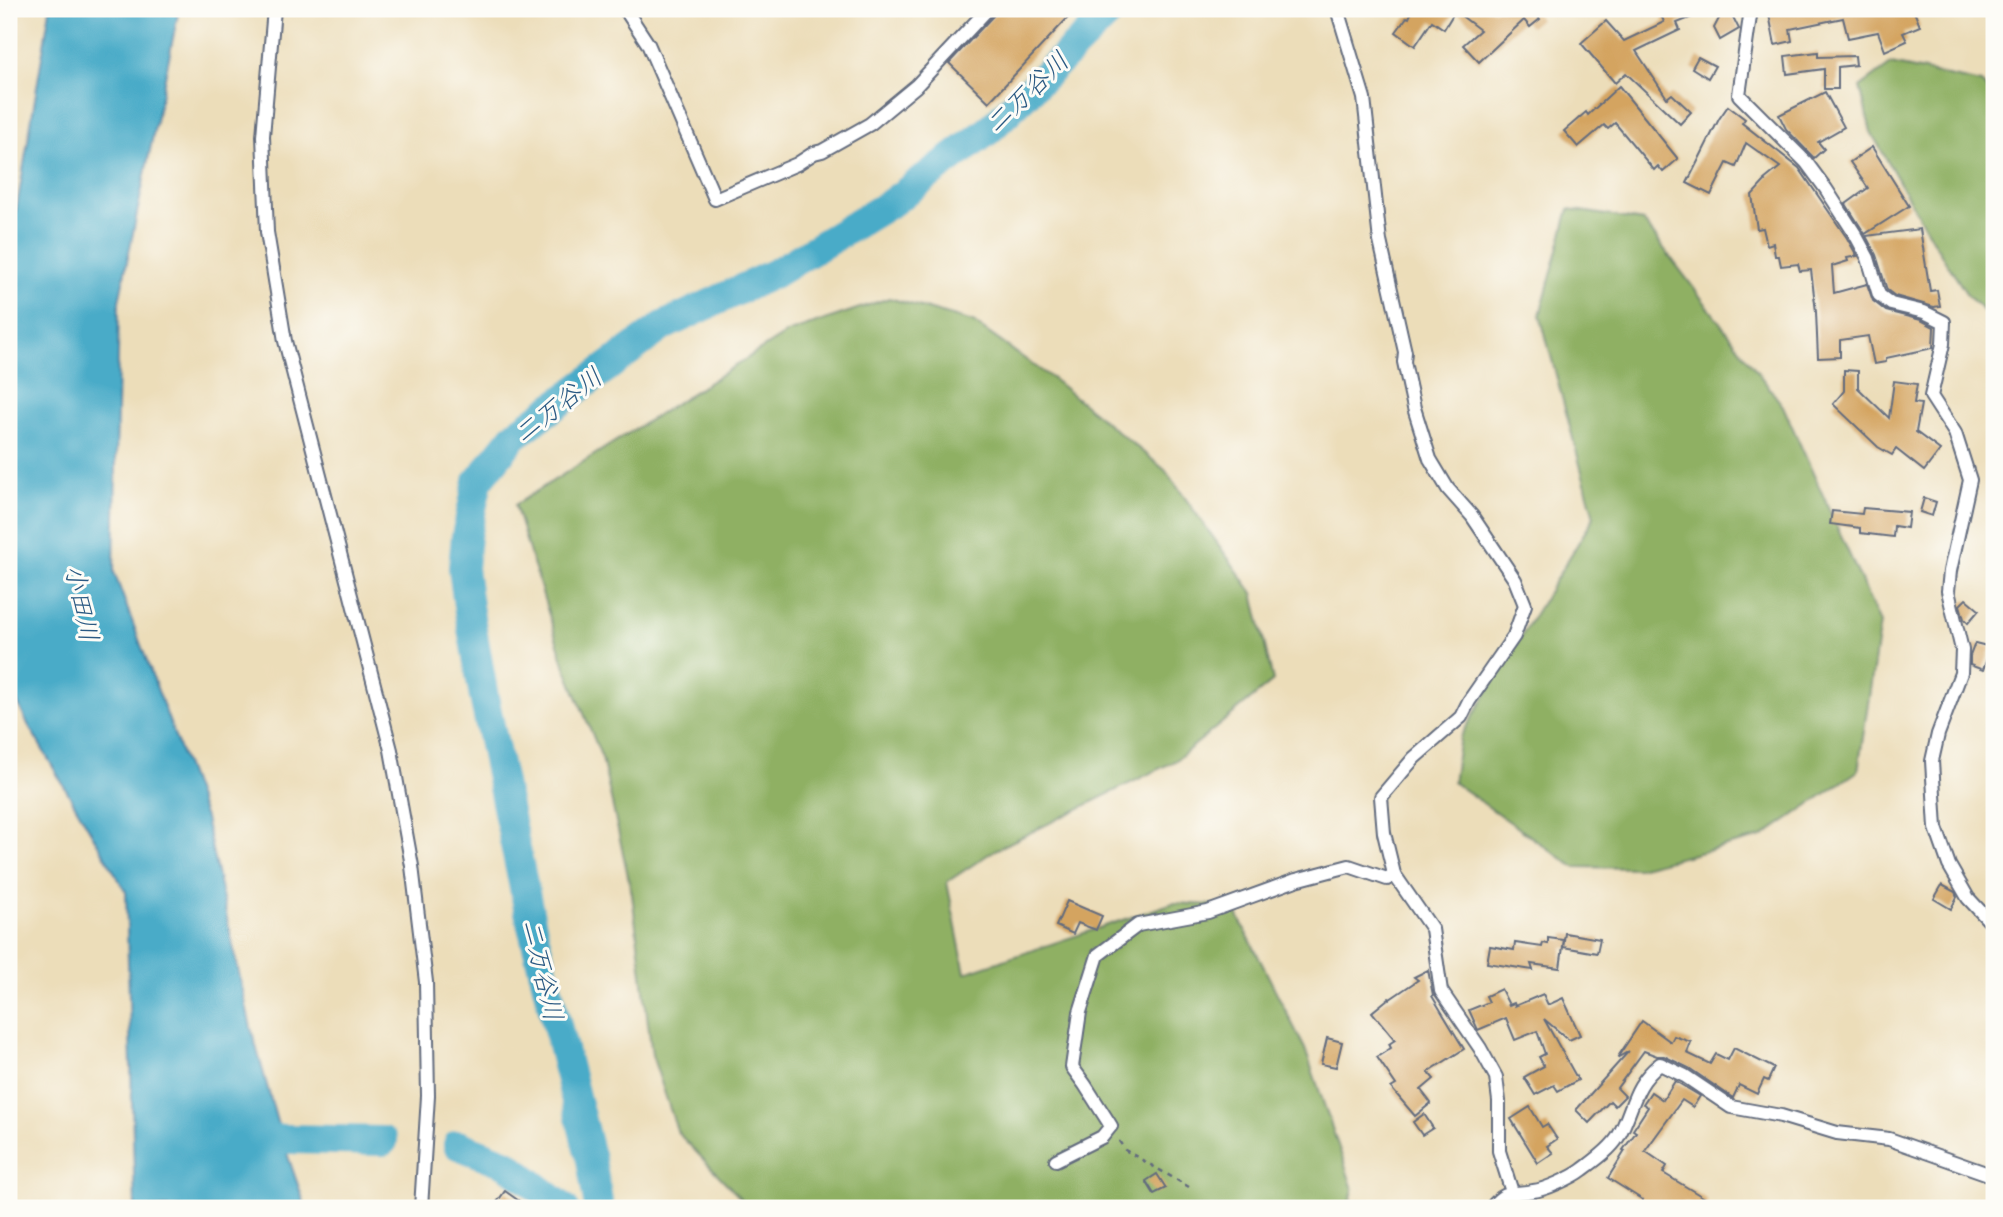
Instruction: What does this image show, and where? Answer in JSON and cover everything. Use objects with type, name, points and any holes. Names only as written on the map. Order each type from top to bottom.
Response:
[{"type":"street","points":[[274,9],[263,136],[267,232],[285,341],[391,750],[412,866],[426,982],[428,1096],[421,1208]]},
{"type":"street","points":[[625,9],[648,44],[715,199],[797,164],[870,124],[924,78],[988,9]]},
{"type":"street","points":[[1337,9],[1364,98],[1380,241],[1405,352],[1404,362],[1414,408],[1430,459],[1448,489],[1472,516],[1515,580],[1525,605],[1514,636],[1461,716],[1413,758],[1381,797],[1384,833],[1394,874],[1432,929],[1441,990],[1496,1077],[1499,1152],[1512,1192]]},
{"type":"street","points":[[1751,9],[1739,95],[1806,162],[1826,189],[1868,258],[1879,295],[1891,304],[1924,312],[1944,322],[1931,396],[1955,433],[1970,480],[1950,571],[1948,592],[1962,650],[1961,673],[1938,734],[1932,761],[1936,828],[1949,865],[1968,898],[1994,926]]},
{"type":"street","points":[[1056,1160],[1102,1137],[1111,1126],[1072,1067],[1080,1012],[1098,955],[1138,925],[1208,912],[1296,880],[1349,866],[1387,879],[1394,874]]},
{"type":"street","points":[[1491,1208],[1500,1197],[1512,1192],[1535,1191],[1568,1178],[1602,1154],[1617,1139],[1636,1093],[1648,1074],[1660,1064],[1685,1076],[1731,1107],[1781,1116],[1837,1133],[1889,1139],[1994,1176]]},
{"type":"path","points":[[1111,1126],[1125,1150],[1188,1187]]},
{"type":"green space","points":[[1891,64],[1981,83],[1994,96],[1994,321],[1968,296],[1871,132],[1860,87]]},
{"type":"green space","points":[[1569,209],[1643,221],[1783,406],[1880,623],[1858,771],[1762,837],[1638,868],[1574,867],[1453,782],[1460,737],[1594,517],[1540,315]]},
{"type":"green space","points":[[889,298],[973,322],[1053,379],[1165,470],[1253,593],[1273,681],[1175,761],[995,850],[947,882],[965,973],[1173,903],[1233,906],[1305,1049],[1353,1189],[1349,1208],[750,1208],[678,1133],[652,1055],[632,894],[602,758],[565,667],[515,505],[787,333]]},
{"type":"water","name":"小田川","points":[[50,9],[179,9],[119,301],[114,572],[205,818],[251,1028],[281,1136],[306,1208],[135,1208],[126,892],[26,721],[9,683],[9,254]]},
{"type":"building","points":[[997,9],[1076,9],[989,102],[949,63]]},
{"type":"building","points":[[1413,9],[1537,9],[1534,11],[1540,19],[1530,27],[1524,20],[1479,62],[1463,45],[1480,30],[1455,11],[1444,29],[1432,21],[1415,46],[1396,32],[1407,17],[1409,18]]},
{"type":"building","points":[[1677,9],[1710,10],[1677,23],[1680,30],[1636,51],[1667,98],[1672,94],[1691,112],[1680,124],[1626,73],[1615,83],[1581,43],[1606,21],[1624,41],[1664,22],[1661,15]]},
{"type":"building","points":[[1724,9],[1729,9],[1739,29],[1720,40],[1714,28]]},
{"type":"building","points":[[1768,9],[1913,9],[1920,26],[1903,33],[1907,41],[1885,51],[1878,32],[1848,38],[1843,18],[1790,29],[1792,41],[1775,45]]},
{"type":"building","points":[[1818,52],[1818,57],[1855,56],[1856,65],[1838,67],[1838,89],[1824,89],[1824,69],[1787,74],[1785,56]]},
{"type":"building","points":[[1698,57],[1715,66],[1708,78],[1692,68]]},
{"type":"building","points":[[1619,86],[1678,159],[1663,172],[1658,166],[1654,170],[1615,123],[1608,129],[1604,125],[1578,147],[1564,131],[1586,112],[1588,115]]},
{"type":"building","points":[[1825,92],[1844,127],[1818,142],[1824,149],[1814,158],[1786,129],[1779,115]]},
{"type":"building","points":[[1728,106],[1745,119],[1742,123],[1799,168],[1847,238],[1857,256],[1832,266],[1834,293],[1867,284],[1873,301],[1886,311],[1921,320],[1934,327],[1933,348],[1886,358],[1886,362],[1874,364],[1868,336],[1840,340],[1840,357],[1818,358],[1811,270],[1800,271],[1798,264],[1781,266],[1779,256],[1775,256],[1773,243],[1767,245],[1763,228],[1757,229],[1752,195],[1764,180],[1780,167],[1746,143],[1736,167],[1727,163],[1711,195],[1687,183]]},
{"type":"building","points":[[1872,147],[1909,206],[1865,234],[1846,204],[1868,188],[1850,162]]},
{"type":"building","points":[[1920,229],[1930,291],[1937,290],[1940,306],[1934,307],[1895,296],[1887,290],[1876,255],[1866,236]]},
{"type":"building","points":[[1844,370],[1858,371],[1858,388],[1889,418],[1894,381],[1917,384],[1914,403],[1921,404],[1916,432],[1940,450],[1924,471],[1896,449],[1892,455],[1878,447],[1833,404],[1844,391]]},
{"type":"building","points":[[1924,498],[1936,502],[1932,516],[1920,512]]},
{"type":"building","points":[[1863,508],[1909,512],[1907,528],[1894,526],[1893,537],[1860,533],[1860,528],[1830,524],[1832,511],[1862,514]]},
{"type":"building","points":[[1966,599],[1979,610],[1968,623],[1960,605]]},
{"type":"building","points":[[1975,643],[1991,647],[1983,670],[1970,665]]},
{"type":"building","points":[[1942,885],[1955,892],[1957,897],[1951,909],[1934,899]]},
{"type":"building","points":[[1067,901],[1102,916],[1096,930],[1078,923],[1073,934],[1056,926]]},
{"type":"building","points":[[1565,933],[1600,939],[1597,953],[1563,947]]},
{"type":"building","points":[[1548,938],[1564,940],[1560,968],[1531,964],[1533,970],[1487,963],[1490,946],[1514,950],[1515,943],[1542,947],[1543,943],[1548,944]]},
{"type":"building","points":[[1428,970],[1432,996],[1464,1049],[1428,1072],[1434,1079],[1421,1090],[1431,1103],[1415,1116],[1391,1088],[1396,1085],[1377,1057],[1391,1048],[1389,1044],[1395,1040],[1372,1012],[1418,980],[1414,977]]},
{"type":"building","points":[[1501,989],[1509,1005],[1514,1003],[1515,1006],[1543,994],[1548,1005],[1563,998],[1580,1035],[1569,1040],[1544,1019],[1578,1080],[1558,1091],[1554,1085],[1535,1095],[1524,1077],[1544,1066],[1539,1057],[1545,1054],[1537,1031],[1515,1040],[1506,1018],[1478,1030],[1469,1010],[1489,1002],[1486,996]]},
{"type":"building","points":[[1642,1021],[1671,1042],[1674,1036],[1691,1042],[1687,1053],[1710,1064],[1716,1054],[1728,1060],[1734,1048],[1774,1068],[1768,1081],[1764,1079],[1757,1094],[1739,1085],[1733,1098],[1689,1068],[1664,1056],[1644,1051],[1617,1088],[1625,1096],[1615,1106],[1610,1101],[1589,1123],[1576,1110],[1629,1051],[1617,1058]]},
{"type":"building","points":[[1327,1038],[1342,1042],[1336,1067],[1321,1064]]},
{"type":"building","points":[[1675,1081],[1700,1096],[1693,1107],[1682,1100],[1645,1151],[1667,1166],[1663,1173],[1708,1200],[1703,1208],[1695,1208],[1685,1202],[1681,1208],[1639,1208],[1643,1200],[1608,1178],[1636,1132],[1633,1130],[1648,1107],[1643,1104],[1651,1092],[1663,1100]]},
{"type":"building","points":[[1530,1107],[1542,1127],[1547,1124],[1557,1139],[1547,1146],[1553,1153],[1538,1163],[1511,1119]]},
{"type":"building","points":[[1424,1114],[1433,1128],[1422,1135],[1413,1122]]},
{"type":"building","points":[[1157,1174],[1166,1188],[1154,1194],[1146,1181]]},
{"type":"building","points":[[505,1191],[529,1208],[493,1208]]},
{"type":"waterway","name":"二万谷川","points":[[599,1208],[591,1160],[532,926],[484,697],[468,606],[463,568],[466,536],[478,481],[514,436],[663,326],[777,272],[891,203],[988,131],[1113,9]]},
{"type":"waterway","name":"二万谷川","points":[[242,1138],[383,1141]]},
{"type":"waterway","name":"二万谷川","points":[[458,1145],[507,1164],[564,1208]]}]
